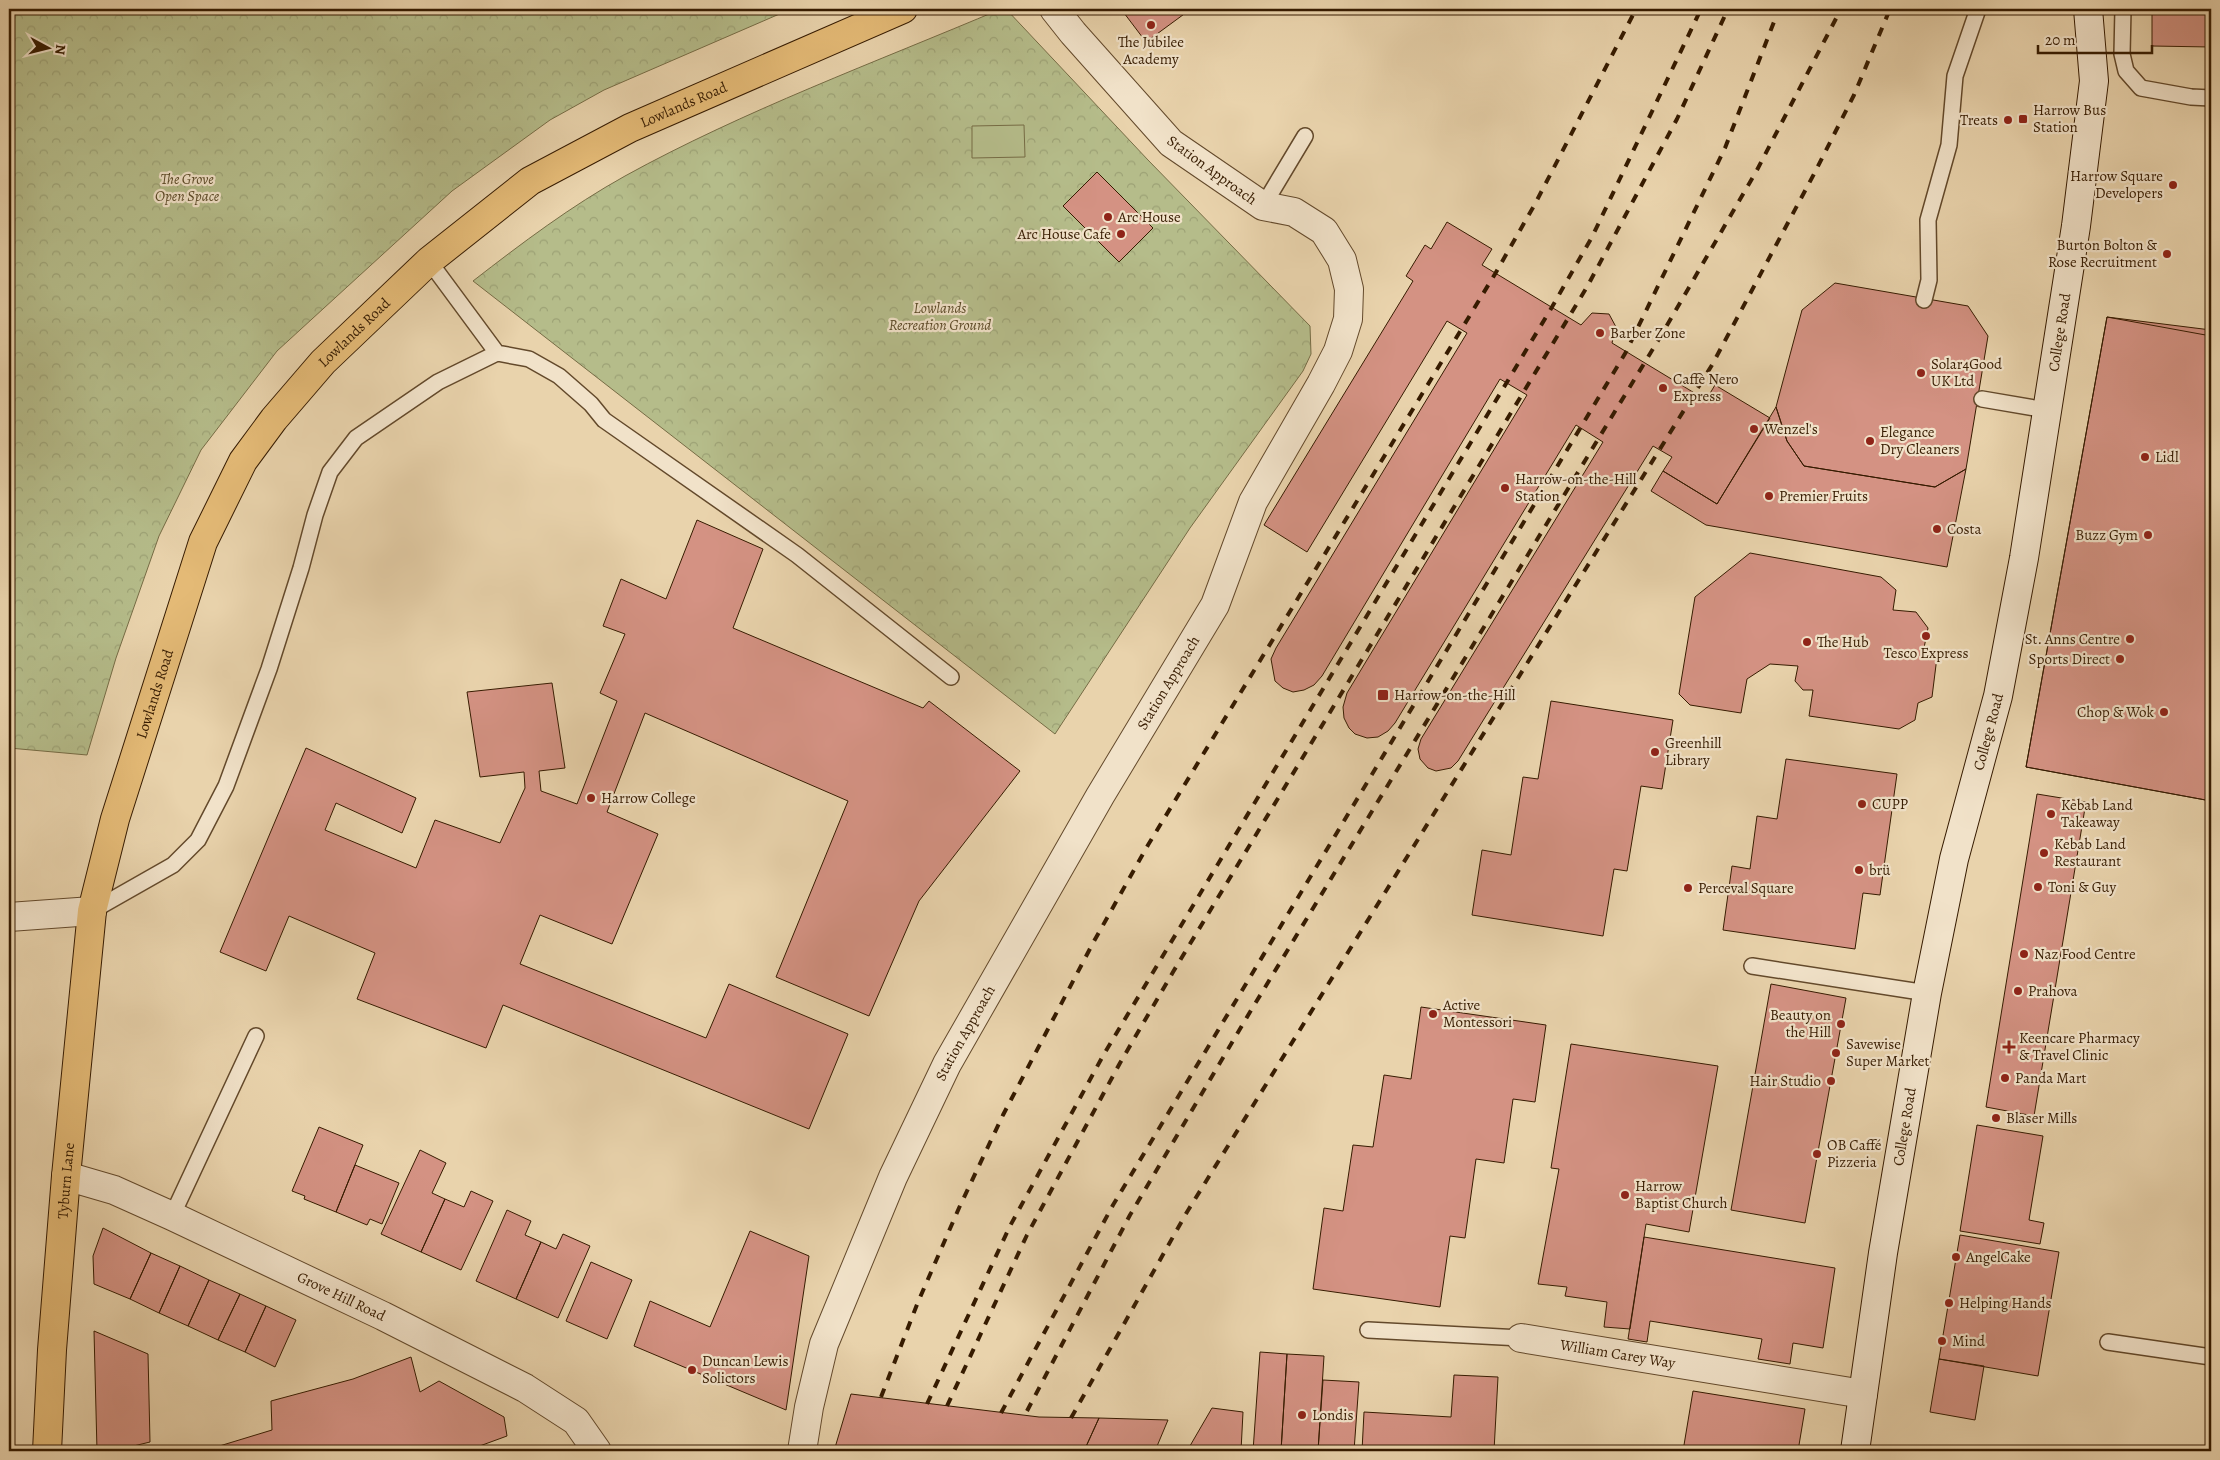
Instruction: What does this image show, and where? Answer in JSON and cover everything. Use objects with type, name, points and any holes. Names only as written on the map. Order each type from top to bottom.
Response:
[{"type":"main road","name":"Lowlands Road","points":[[92,910],[115,819],[204,542],[243,461],[274,419],[323,362],[429,261],[530,181],[613,136],[903,9]]},
{"type":"main road","name":"Tyburn Lane","points":[[47,1451],[52,1350],[66,1176],[92,910]]},
{"type":"street","name":"Station Approach","points":[[802,1451],[809,1407],[824,1344],[893,1177],[946,1064],[1100,796],[1215,605],[1253,502],[1321,384],[1338,351],[1348,319],[1349,289],[1342,260],[1324,232],[1294,212],[1263,206],[1172,143],[1073,33],[1054,9]]},
{"type":"street","name":"College Road","points":[[1854,1451],[1883,1253],[1927,993],[1954,859],[1998,696],[2024,558],[2076,226],[2094,81],[2088,9]]},
{"type":"street","points":[[9,917],[92,910]]},
{"type":"street","name":"Grove Hill Road","points":[[66,1176],[114,1190],[172,1216],[383,1316],[525,1388],[576,1422],[597,1451]]},
{"type":"street","name":"William Carey Way","points":[[1521,1338],[1863,1394]]},
{"type":"lane","points":[[1924,300],[1929,280],[1928,220],[1949,145],[1955,76],[1978,9]]},
{"type":"lane","points":[[2123,9],[2122,54],[2126,71],[2141,88],[2191,98],[2211,98]]},
{"type":"lane","points":[[1263,206],[1305,136]]},
{"type":"lane","points":[[429,261],[497,352]]},
{"type":"lane","points":[[92,910],[173,865],[198,840],[226,786],[256,705],[301,568],[315,514],[330,472],[356,438],[438,382],[497,352],[529,359],[559,376],[591,404],[604,420],[798,555],[951,677]]},
{"type":"lane","points":[[1982,400],[2046,410]]},
{"type":"lane","points":[[1752,966],[1927,993]]},
{"type":"lane","points":[[172,1216],[256,1036]]},
{"type":"lane","name":"William Carey Way","points":[[1368,1330],[1521,1338]]},
{"type":"lane","points":[[2108,1342],[2211,1357]]},
{"type":"green space","name":"The Grove Open Space","points":[[9,9],[791,9],[604,90],[550,120],[452,191],[277,351],[201,450],[159,536],[116,658],[87,755],[9,748]]},
{"type":"green space","name":"Lowlands Recreation Ground","points":[[1001,9],[1006,9],[1148,160],[1310,326],[1311,354],[1303,371],[1190,528],[1055,734],[473,281],[566,212],[625,176],[670,152],[810,88]]},
{"type":"green space","points":[[1024,125],[1025,157],[972,158],[972,126]]},
{"type":"building","name":"The Jubilee Academy","points":[[1121,9],[1191,9],[1146,42]]},
{"type":"building","points":[[2152,9],[2211,9],[2211,47],[2152,46]]},
{"type":"building","name":"Arc House","points":[[1097,172],[1153,228],[1119,262],[1063,206]]},
{"type":"building","name":"Harrow-on-the-Hill Station","points":[[1447,222],[1492,249],[1482,265],[1581,325],[1592,313],[1609,314],[1616,327],[1612,343],[1706,400],[1715,385],[1770,418],[1717,504],[1663,471],[1672,457],[1653,446],[1458,761],[1451,768],[1436,771],[1428,768],[1420,759],[1418,749],[1421,739],[1603,442],[1576,425],[1395,723],[1388,731],[1378,737],[1367,738],[1355,734],[1349,728],[1344,718],[1343,707],[1347,693],[1527,395],[1500,379],[1322,676],[1314,685],[1304,690],[1293,692],[1283,688],[1275,681],[1271,659],[1276,648],[1467,333],[1447,321],[1307,552],[1264,525],[1413,281],[1406,276],[1425,245],[1431,249]]},
{"type":"building","points":[[1835,283],[1968,306],[1988,336],[1966,469],[1935,487],[1804,466],[1787,441],[1776,407],[1802,310]]},
{"type":"building","name":"St. Anns Centre","points":[[2107,317],[2211,336],[2211,801],[2026,767]]},
{"type":"building","name":"St. Anns Centre","points":[[2107,317],[2211,330],[2211,801],[2026,767]]},
{"type":"building","points":[[1776,407],[1787,441],[1804,466],[1935,487],[1966,469],[1947,567],[1706,525],[1651,491],[1663,471],[1717,504]]},
{"type":"building","points":[[697,520],[763,549],[733,628],[923,708],[929,701],[1020,771],[919,901],[869,1016],[776,977],[848,801],[645,713],[607,812],[658,834],[612,944],[540,915],[520,964],[706,1038],[729,984],[848,1034],[809,1129],[503,1005],[486,1048],[357,999],[375,953],[289,916],[266,971],[220,952],[306,748],[416,798],[402,833],[336,803],[325,830],[416,868],[435,820],[500,843],[525,788],[524,772],[480,777],[467,692],[552,683],[565,768],[539,771],[541,791],[577,804],[617,701],[600,693],[625,634],[603,626],[621,579],[666,599]]},
{"type":"building","name":"The Hub","points":[[1750,553],[1881,577],[1896,590],[1893,610],[1916,612],[1928,628],[1924,648],[1937,657],[1932,697],[1918,703],[1915,720],[1899,729],[1809,716],[1813,690],[1803,690],[1795,681],[1798,666],[1770,664],[1747,679],[1741,713],[1690,705],[1679,694],[1695,597]]},
{"type":"building","points":[[1551,701],[1673,720],[1662,789],[1641,786],[1627,871],[1614,869],[1603,936],[1472,915],[1482,850],[1511,855],[1523,777],[1538,779]]},
{"type":"building","points":[[1786,759],[1897,774],[1880,895],[1863,893],[1855,949],[1723,930],[1732,866],[1750,869],[1757,816],[1777,819]]},
{"type":"building","points":[[2037,794],[2086,802],[2034,1116],[1986,1107]]},
{"type":"building","points":[[1771,984],[1846,998],[1805,1223],[1731,1210]]},
{"type":"building","points":[[1421,1007],[1546,1025],[1535,1102],[1513,1099],[1504,1163],[1476,1159],[1465,1238],[1450,1236],[1440,1307],[1313,1289],[1324,1208],[1343,1211],[1353,1145],[1373,1147],[1384,1075],[1411,1079]]},
{"type":"building","name":"Harrow Baptist Church","points":[[1571,1044],[1718,1066],[1689,1232],[1646,1224],[1630,1329],[1604,1327],[1607,1302],[1565,1296],[1567,1287],[1538,1284],[1559,1169],[1551,1168]]},
{"type":"building","points":[[1977,1125],[2043,1136],[2029,1220],[2044,1223],[2040,1244],[1960,1231]]},
{"type":"building","points":[[319,1127],[363,1145],[336,1212],[304,1199],[305,1196],[292,1191]]},
{"type":"building","points":[[420,1150],[446,1163],[432,1193],[445,1199],[421,1252],[381,1234]]},
{"type":"building","points":[[355,1165],[399,1183],[382,1224],[370,1219],[367,1225],[336,1212]]},
{"type":"building","points":[[471,1191],[493,1201],[461,1270],[421,1252],[445,1199],[464,1207]]},
{"type":"building","points":[[507,1210],[531,1221],[525,1235],[541,1242],[516,1299],[476,1281]]},
{"type":"building","points":[[103,1228],[151,1253],[130,1299],[94,1284],[93,1256]]},
{"type":"building","points":[[750,1231],[809,1256],[786,1410],[634,1346],[650,1301],[710,1327]]},
{"type":"building","points":[[563,1234],[590,1246],[558,1318],[516,1299],[541,1242],[556,1249]]},
{"type":"building","points":[[1960,1235],[2059,1252],[2038,1376],[1939,1359]]},
{"type":"building","points":[[1644,1237],[1835,1268],[1823,1348],[1793,1343],[1790,1364],[1758,1359],[1762,1339],[1650,1321],[1647,1342],[1628,1339]]},
{"type":"building","points":[[151,1253],[180,1266],[159,1313],[130,1299]]},
{"type":"building","points":[[591,1262],[632,1280],[607,1339],[566,1321]]},
{"type":"building","points":[[180,1266],[209,1280],[188,1326],[159,1313]]},
{"type":"building","points":[[209,1280],[240,1294],[218,1340],[188,1326]]},
{"type":"building","points":[[240,1294],[266,1306],[245,1352],[218,1340]]},
{"type":"building","points":[[266,1306],[296,1320],[275,1367],[245,1352]]},
{"type":"building","points":[[94,1331],[148,1354],[150,1442],[113,1451],[97,1451]]},
{"type":"building","points":[[1260,1352],[1287,1354],[1281,1451],[1253,1451]]},
{"type":"building","name":"Londis","points":[[1287,1354],[1324,1356],[1318,1451],[1281,1451]]},
{"type":"building","points":[[411,1357],[420,1392],[439,1381],[504,1417],[507,1436],[466,1451],[203,1451],[272,1430],[271,1401],[353,1379]]},
{"type":"building","points":[[1939,1359],[1984,1366],[1975,1420],[1930,1412]]},
{"type":"building","points":[[1454,1375],[1498,1377],[1494,1451],[1362,1451],[1364,1412],[1451,1417]]},
{"type":"building","points":[[1323,1380],[1359,1382],[1354,1451],[1318,1451]]},
{"type":"building","points":[[1693,1391],[1805,1409],[1798,1451],[1683,1451]]},
{"type":"building","points":[[851,1394],[1039,1417],[1099,1418],[1084,1451],[834,1451]]},
{"type":"building","points":[[1212,1408],[1243,1412],[1241,1451],[1187,1451]]},
{"type":"building","points":[[1099,1418],[1168,1420],[1155,1451],[1084,1451]]},
{"type":"railway","points":[[881,1397],[918,1302],[959,1208],[1003,1115],[1093,943],[1148,845],[1495,274],[1535,204],[1636,9]]},
{"type":"railway","points":[[927,1404],[1010,1226],[1104,1054],[1552,307],[1592,237],[1701,9]]},
{"type":"railway","points":[[947,1406],[1027,1235],[1120,1063],[1173,972],[1587,287],[1677,119],[1728,9]]},
{"type":"railway","points":[[1001,1413],[1113,1205],[1626,352],[1725,148],[1779,9]]},
{"type":"railway","points":[[1027,1411],[1130,1215],[1250,1012],[1662,334],[1757,170],[1841,9]]},
{"type":"railway","points":[[1071,1418],[1187,1212],[1712,365],[1854,95],[1890,9]]},
{"type":"place","name":"The Jubilee Academy","points":[[1151,25]]},
{"type":"place","name":"Harrow Bus Station","points":[[2023,119]]},
{"type":"place","name":"Treats","points":[[2008,120]]},
{"type":"place","name":"Harrow Square Developers","points":[[2173,185]]},
{"type":"place","name":"Arc House","points":[[1108,217]]},
{"type":"place","name":"Arc House Cafe","points":[[1121,234]]},
{"type":"place","name":"Burton Bolton & Rose Recruitment","points":[[2167,254]]},
{"type":"place","name":"Barber Zone","points":[[1600,333]]},
{"type":"place","name":"Solar4Good UK Ltd","points":[[1921,373]]},
{"type":"place","name":"Caffè Nero Express","points":[[1663,388]]},
{"type":"place","name":"Wenzel's","points":[[1754,429]]},
{"type":"place","name":"Elegance Dry Cleaners","points":[[1870,441]]},
{"type":"place","name":"Lidl","points":[[2145,457]]},
{"type":"place","name":"Harrow-on-the-Hill Station","points":[[1505,488]]},
{"type":"place","name":"Premier Fruits","points":[[1769,496]]},
{"type":"place","name":"Costa","points":[[1937,529]]},
{"type":"place","name":"Buzz Gym","points":[[2148,535]]},
{"type":"place","name":"Tesco Express","points":[[1926,636]]},
{"type":"place","name":"St. Anns Centre","points":[[2130,639]]},
{"type":"place","name":"The Hub","points":[[1807,642]]},
{"type":"place","name":"Sports Direct","points":[[2120,659]]},
{"type":"place","name":"Harrow-on-the-Hill","points":[[1383,695]]},
{"type":"place","name":"Chop & Wok","points":[[2164,712]]},
{"type":"place","name":"Greenhill Library","points":[[1655,752]]},
{"type":"place","name":"Harrow College","points":[[591,798]]},
{"type":"place","name":"CUPP","points":[[1862,804]]},
{"type":"place","name":"Kebab Land Takeaway","points":[[2051,814]]},
{"type":"place","name":"Kebab Land Restaurant","points":[[2044,853]]},
{"type":"place","name":"brü","points":[[1859,870]]},
{"type":"place","name":"Toni & Guy","points":[[2038,887]]},
{"type":"place","name":"Perceval Square","points":[[1688,888]]},
{"type":"place","name":"Naz Food Centre","points":[[2024,954]]},
{"type":"place","name":"Prahova","points":[[2018,991]]},
{"type":"place","name":"Active Montessori","points":[[1433,1014]]},
{"type":"place","name":"Beauty on the Hill","points":[[1841,1024]]},
{"type":"place","name":"Keencare Pharmacy & Travel Clinic","points":[[2009,1047]]},
{"type":"place","name":"Savewise Super Market","points":[[1836,1053]]},
{"type":"place","name":"Panda Mart","points":[[2005,1078]]},
{"type":"place","name":"Hair Studio","points":[[1831,1081]]},
{"type":"place","name":"Blaser Mills","points":[[1996,1118]]},
{"type":"place","name":"OB Caffé Pizzeria","points":[[1817,1154]]},
{"type":"place","name":"Harrow Baptist Church","points":[[1625,1195]]},
{"type":"place","name":"AngelCake","points":[[1956,1257]]},
{"type":"place","name":"Helping Hands","points":[[1949,1303]]},
{"type":"place","name":"Mind","points":[[1942,1341]]},
{"type":"place","name":"Duncan Lewis Solictors","points":[[692,1370]]},
{"type":"place","name":"Londis","points":[[1302,1415]]}]
